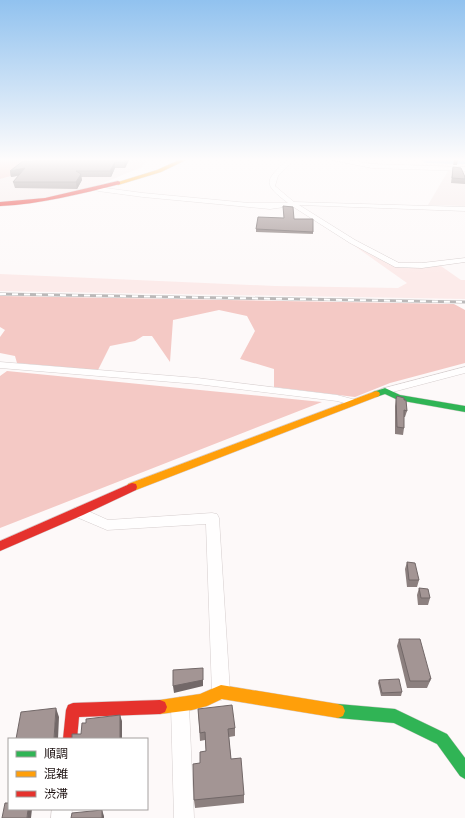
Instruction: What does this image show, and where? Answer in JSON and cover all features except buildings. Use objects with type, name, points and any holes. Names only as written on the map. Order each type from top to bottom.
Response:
[{"type":"street","points":[[0,204],[55,198]]},
{"type":"street","points":[[168,198],[259,206],[299,203],[465,209]]},
{"type":"street","points":[[285,198],[349,239],[394,263],[408,265],[465,260]]},
{"type":"street","points":[[0,365],[197,381],[337,398],[352,402]]},
{"type":"street","points":[[0,546],[79,512],[118,492],[352,402],[385,391],[465,370]]},
{"type":"street","points":[[385,391],[398,397],[465,409]]},
{"type":"street","points":[[79,512],[107,525],[212,518],[222,692]]},
{"type":"street","points":[[70,738],[73,710],[180,706],[215,696],[222,692],[348,713],[395,716],[442,739],[465,771]]},
{"type":"street","points":[[180,706],[184,818]]},
{"type":"shaded area","points":[[0,198],[38,198],[0,202]]},
{"type":"shaded area","points":[[432,198],[465,198],[465,206],[428,205]]},
{"type":"shaded area","points":[[349,242],[395,266],[402,268],[438,264],[461,280],[465,280],[465,299],[0,291],[0,274],[275,286],[398,288],[407,283]]},
{"type":"shaded area","points":[[0,296],[454,304],[465,310],[465,363],[390,383],[355,397],[274,387],[274,369],[240,359],[255,331],[247,316],[219,310],[173,320],[170,362],[152,336],[143,336],[135,341],[110,346],[98,370],[17,363],[15,356],[0,353],[0,337],[5,330],[0,327]]},
{"type":"shaded area","points":[[7,371],[322,402],[0,528],[0,376]]},
{"type":"railway","points":[[0,294],[465,302]]},
{"type":"traffic: fast","points":[[376,394],[385,391],[398,397],[465,409]]},
{"type":"traffic: fast","points":[[338,711],[395,716],[442,739],[465,771]]},
{"type":"traffic: slow","points":[[132,487],[376,394]]},
{"type":"traffic: slow","points":[[160,707],[184,705],[207,699],[221,692],[338,711]]},
{"type":"traffic: jam","points":[[0,204],[30,202],[54,198]]},
{"type":"traffic: jam","points":[[0,546],[132,487]]},
{"type":"traffic: jam","points":[[70,738],[73,710],[160,707]]}]
